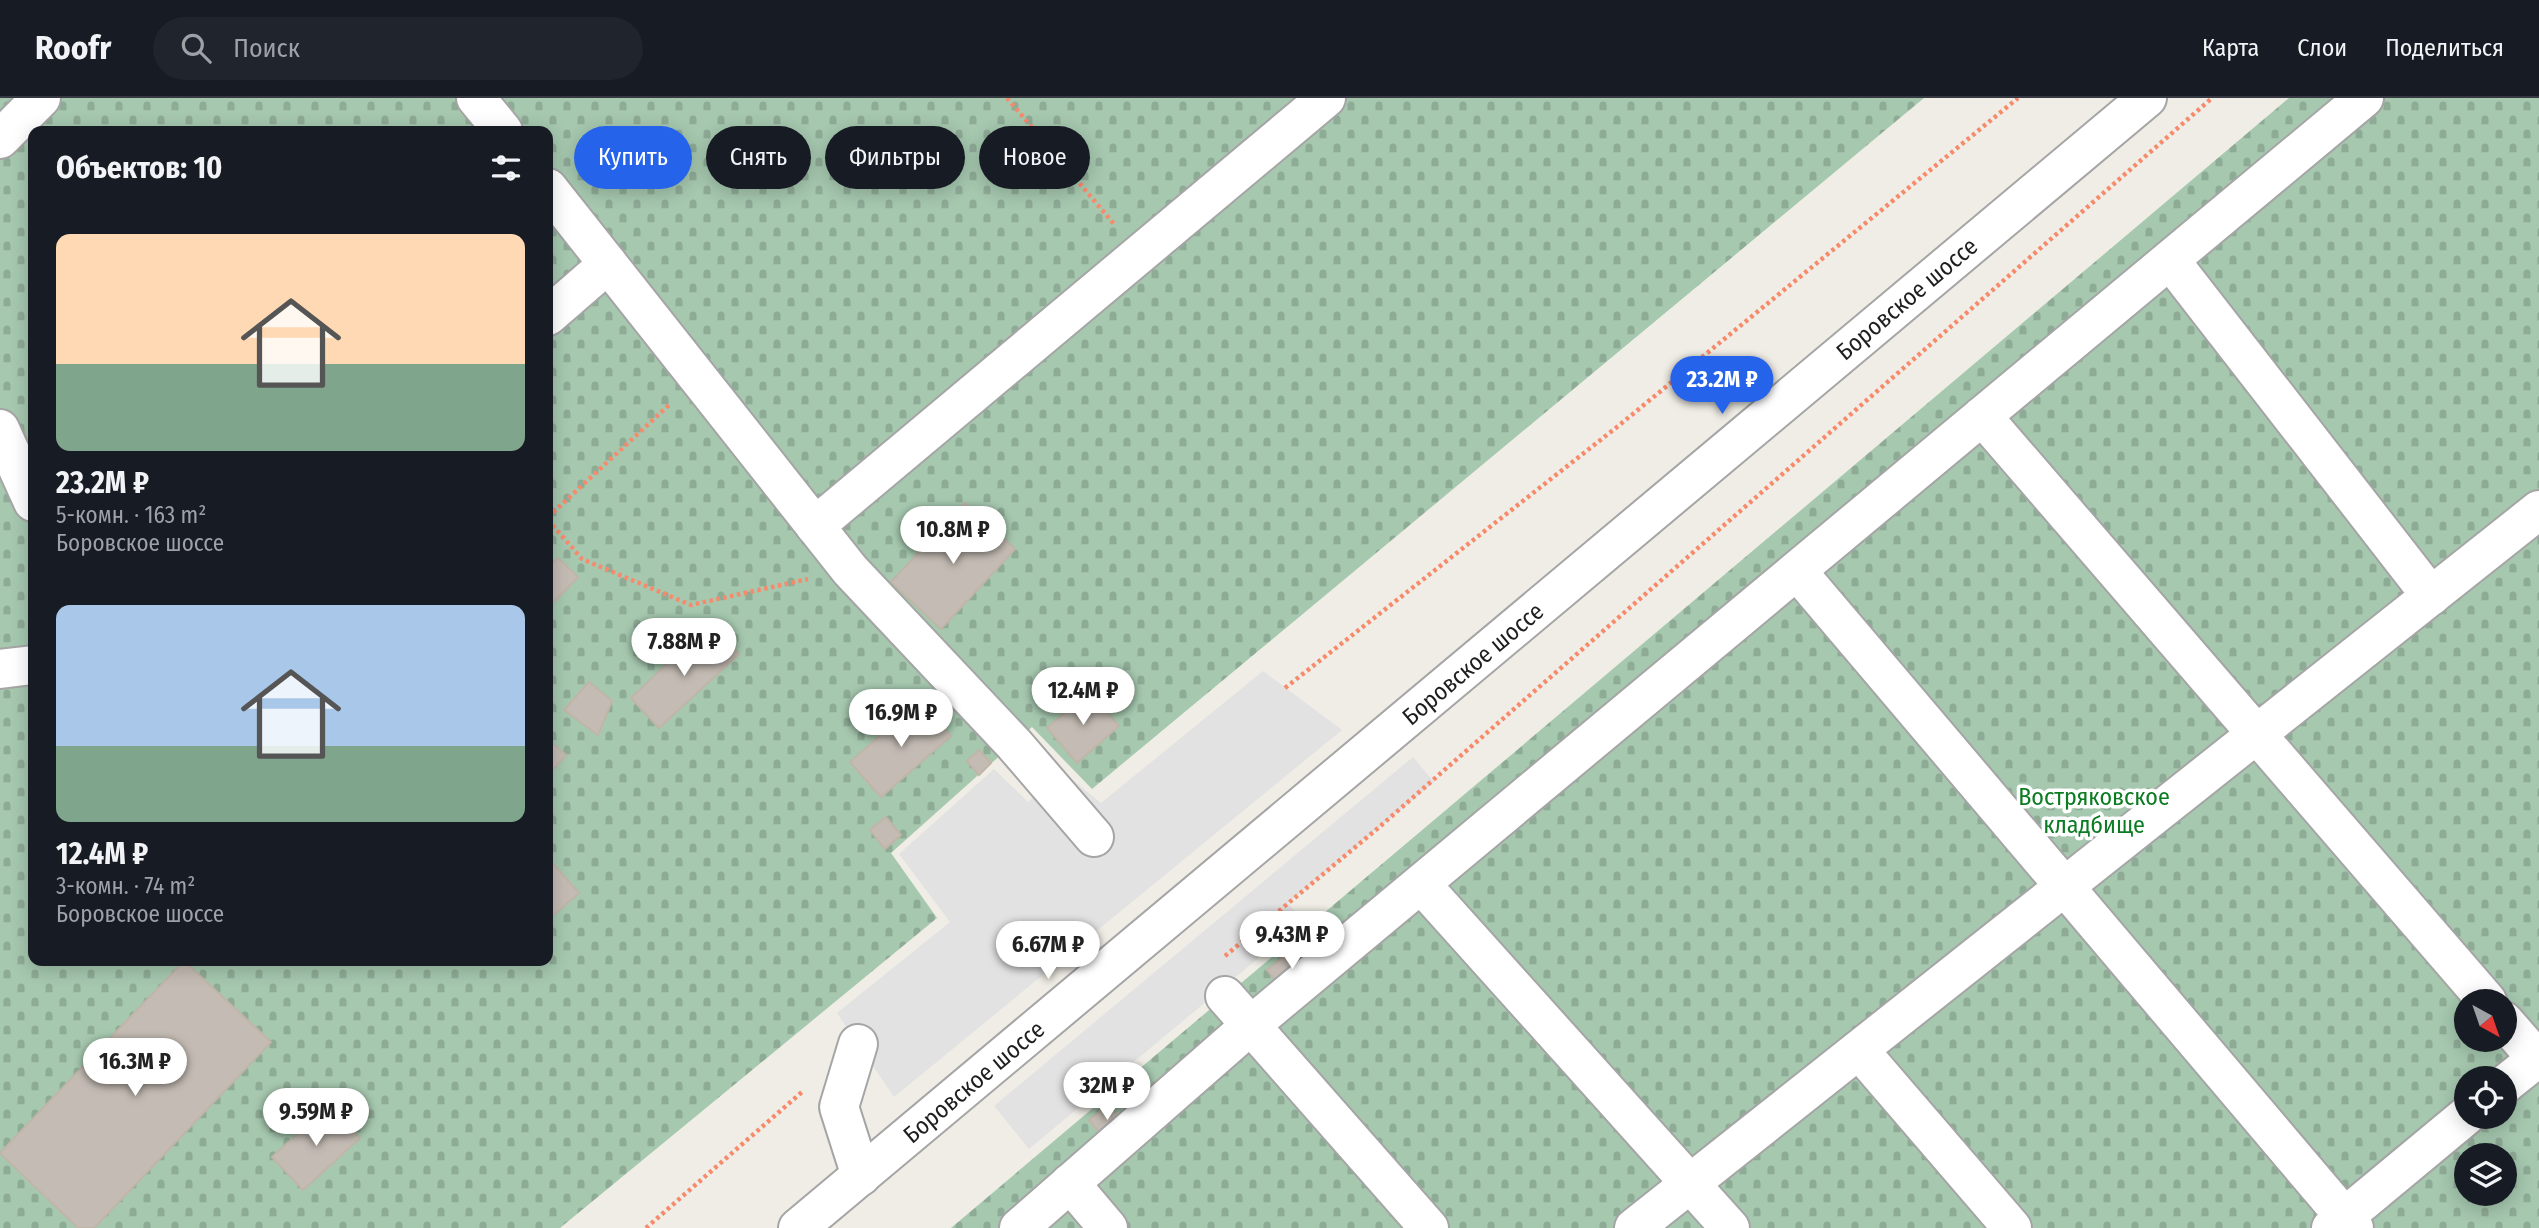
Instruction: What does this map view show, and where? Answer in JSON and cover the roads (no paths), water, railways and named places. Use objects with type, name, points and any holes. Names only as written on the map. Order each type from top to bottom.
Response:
[{"type":"street","points":[[0,139],[41,98]]},
{"type":"street","points":[[476,98],[499,126]]},
{"type":"street","points":[[815,526],[1326,98]]},
{"type":"street","name":"Боровское шоссе","points":[[798,1228],[2147,98]]},
{"type":"street","points":[[1019,1228],[1251,1025],[2364,98]]},
{"type":"street","points":[[553,194],[850,569],[1013,744],[1094,836]]},
{"type":"street","points":[[2170,260],[2431,596]]},
{"type":"street","points":[[553,312],[608,264]]},
{"type":"street","points":[[1982,416],[2477,989]]},
{"type":"street","points":[[0,429],[28,491]]},
{"type":"street","points":[[1634,1228],[2539,510]]},
{"type":"street","points":[[1797,570],[2065,886],[2343,1224],[2454,1127]]},
{"type":"street","points":[[0,669],[28,666]]},
{"type":"street","points":[[1421,884],[1730,1228]]},
{"type":"street","points":[[1220,980],[1251,1025],[1429,1228]]},
{"type":"street","points":[[2517,1036],[2538,1059],[2517,1075]]},
{"type":"street","points":[[858,1044],[839,1107],[861,1176]]},
{"type":"street","points":[[1859,1050],[2012,1228]]},
{"type":"street","points":[[1070,1183],[1108,1228]]},
{"type":"park label","name":"Востряковское кладбище","points":[[2094,811]]}]
